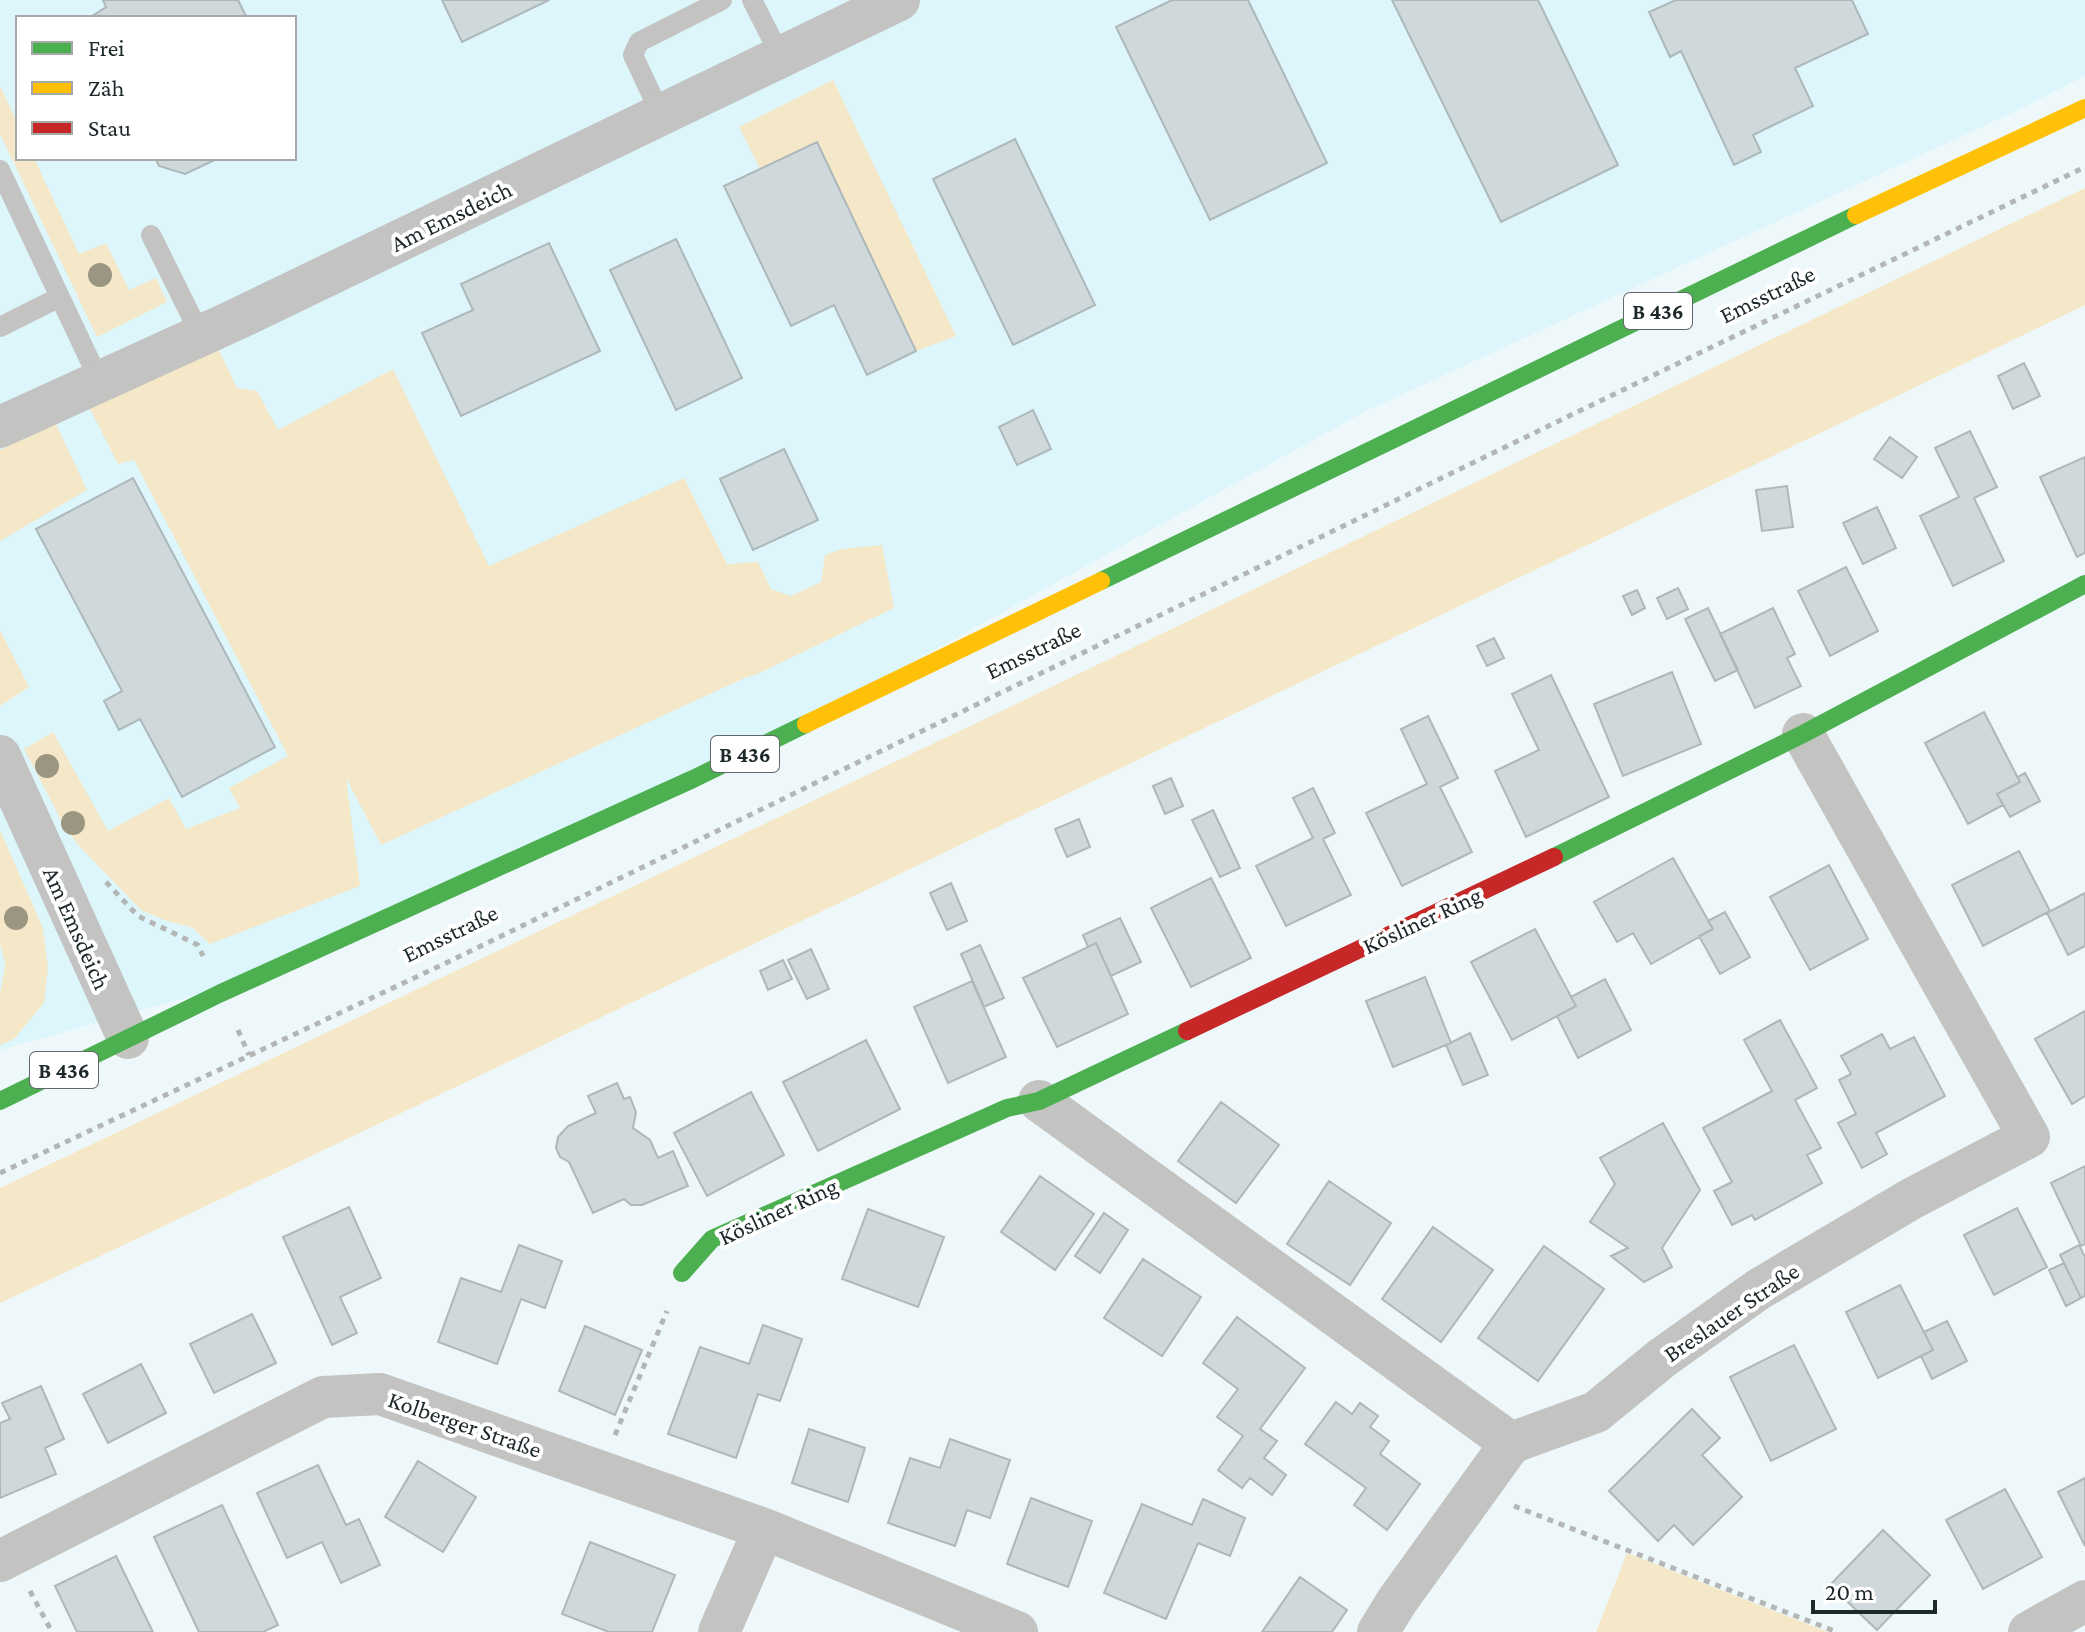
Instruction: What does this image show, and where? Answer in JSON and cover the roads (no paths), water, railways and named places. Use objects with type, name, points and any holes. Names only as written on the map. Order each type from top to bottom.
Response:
[{"type":"main road","name":"Emsstraße","points":[[0,1101],[221,993],[693,779],[1861,213],[2085,108]]},
{"type":"main road","name":"Kösliner Ring","points":[[682,1273],[712,1239],[1007,1108],[1039,1101],[1580,845],[1803,734],[2085,584]]},
{"type":"street","name":"Am Emsdeich","points":[[0,427],[201,336],[899,0]]},
{"type":"street","name":"Breslauer Straße","points":[[1511,1443],[1596,1412],[1662,1358],[1759,1289],[1911,1199],[2029,1137],[1803,734]]},
{"type":"street","name":"Am Emsdeich","points":[[0,756],[128,1038]]},
{"type":"street","points":[[1039,1101],[1511,1443],[1378,1632]]},
{"type":"street","name":"Kolberger Straße","points":[[0,1561],[323,1397],[380,1394],[764,1529],[1017,1632]]},
{"type":"street","points":[[719,1632],[764,1529]]},
{"type":"street","points":[[2029,1632],[2076,1613]]},
{"type":"lane","points":[[661,115],[633,55],[639,42],[722,0]]},
{"type":"lane","points":[[752,0],[781,57]]},
{"type":"lane","points":[[0,170],[100,382]]},
{"type":"lane","points":[[151,235],[201,336]]},
{"type":"lane","points":[[0,327],[60,297]]}]
